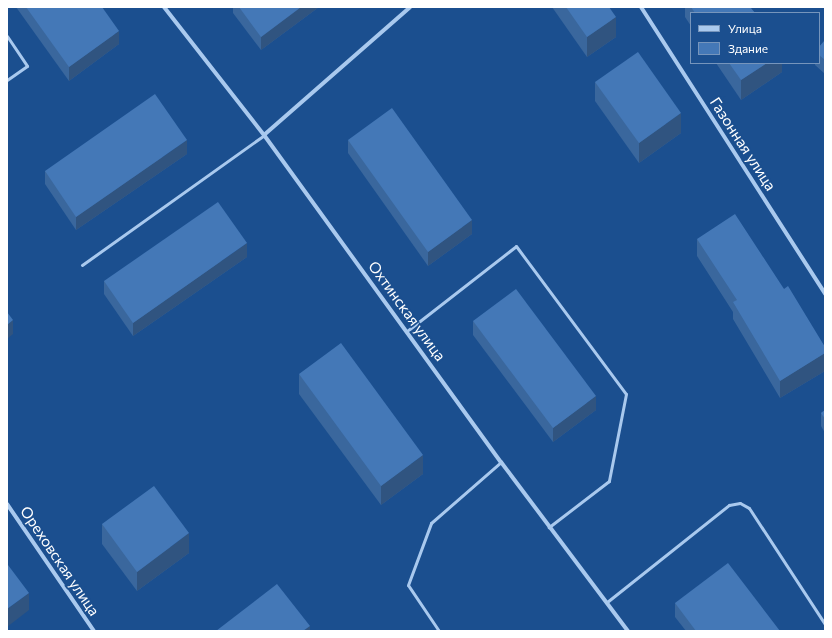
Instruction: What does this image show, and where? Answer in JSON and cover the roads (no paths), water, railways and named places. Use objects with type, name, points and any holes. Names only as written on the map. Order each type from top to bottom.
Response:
[{"type":"street","name":"Охтинская улица","points":[[164,7],[264,135],[501,462],[628,631]]},
{"type":"street","points":[[264,135],[410,7]]},
{"type":"street","name":"Газонная улица","points":[[641,7],[825,294]]},
{"type":"street","name":"Ореховская улица","points":[[7,504],[94,631]]},
{"type":"lane","points":[[7,36],[27,66],[7,80]]},
{"type":"lane","points":[[82,265],[264,135]]},
{"type":"lane","points":[[407,331],[516,246],[626,394],[609,481],[549,527]]},
{"type":"lane","points":[[439,631],[408,586],[431,523],[501,462]]},
{"type":"lane","points":[[606,602],[730,505],[740,503],[749,508],[825,624]]}]
